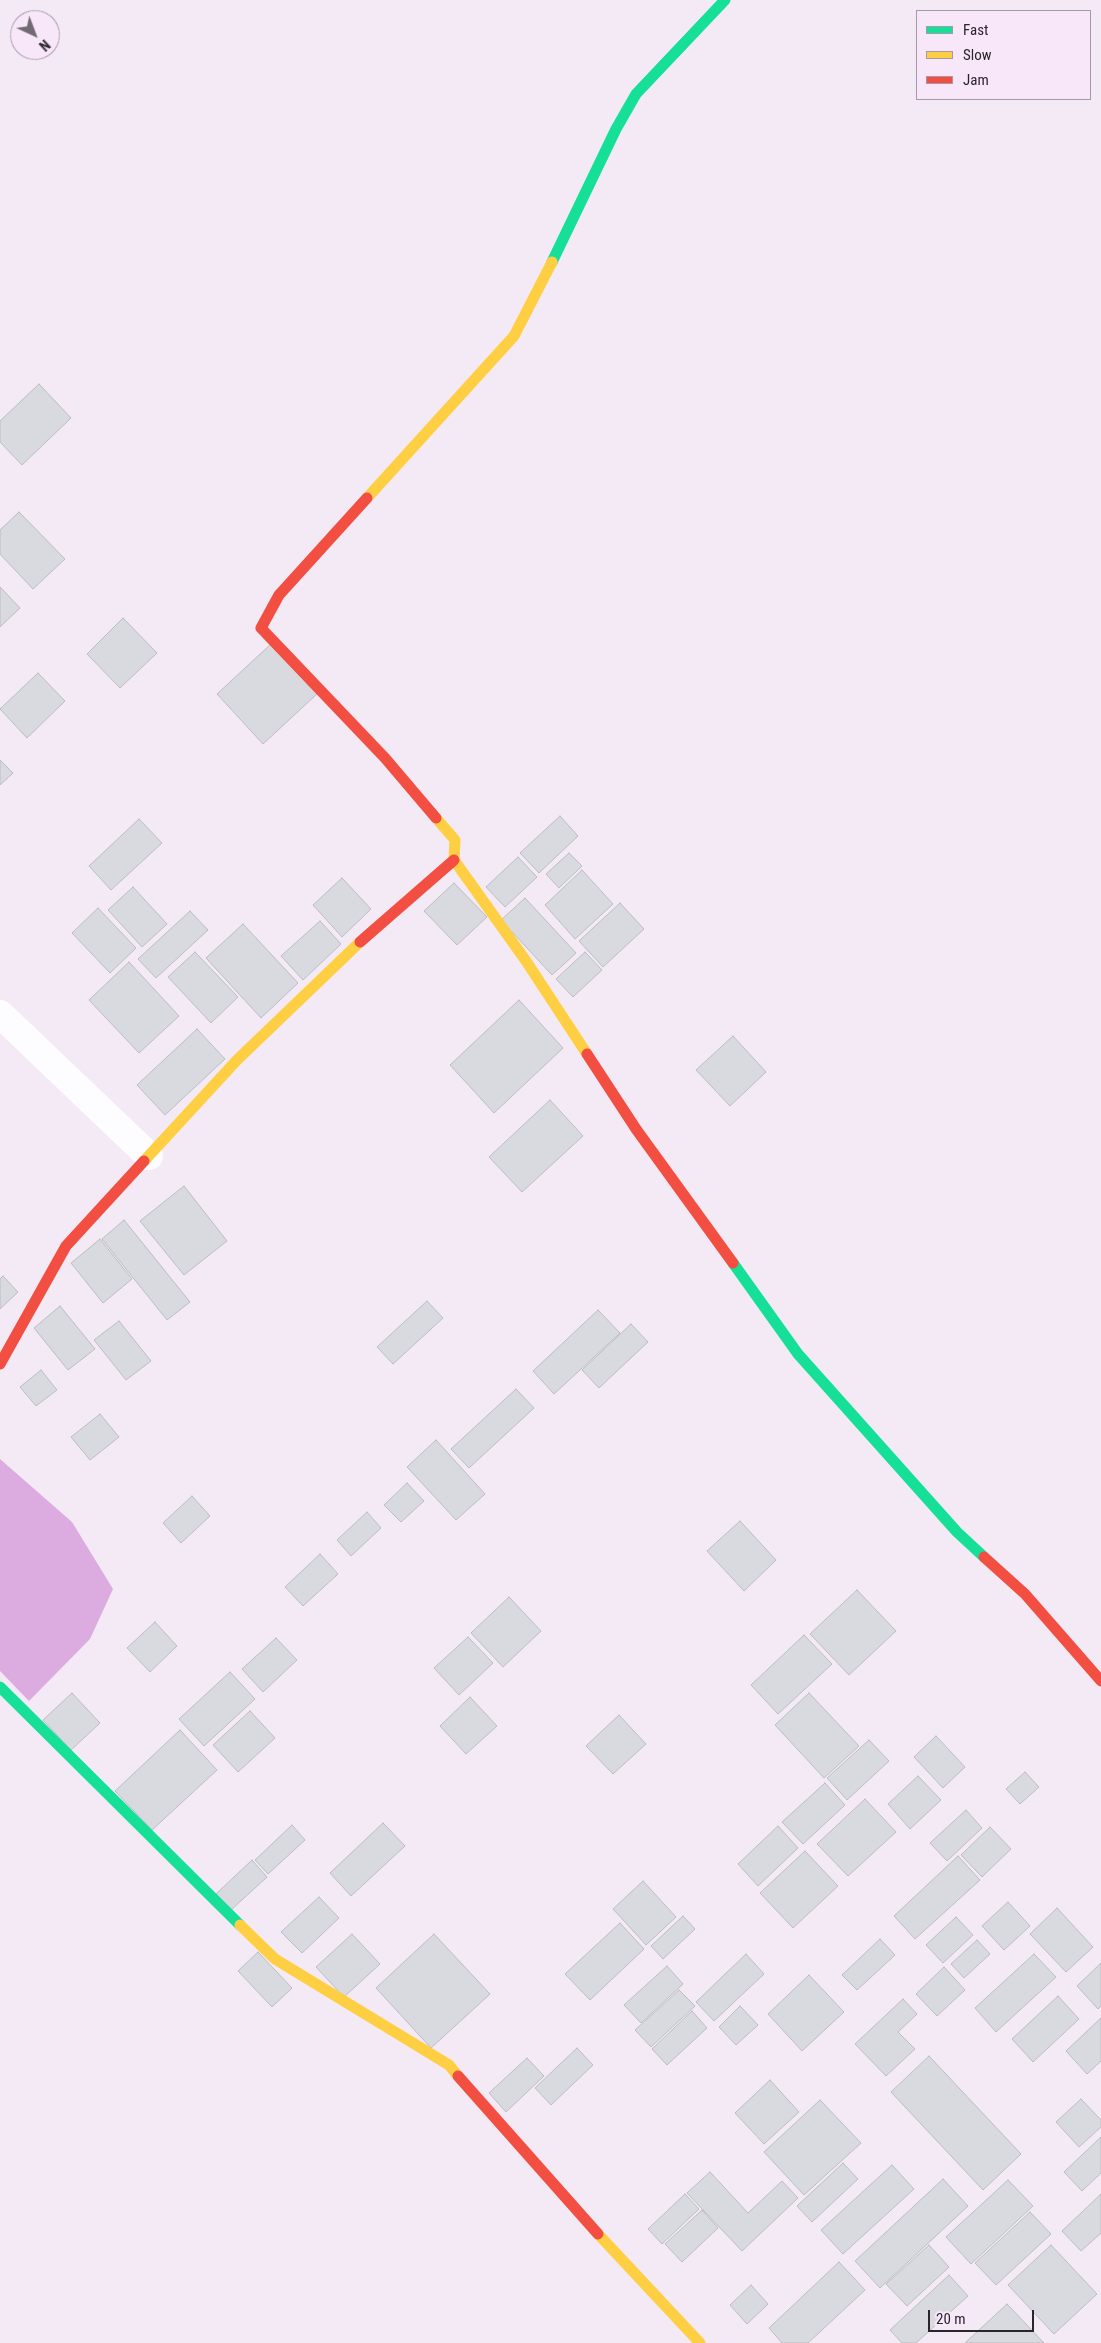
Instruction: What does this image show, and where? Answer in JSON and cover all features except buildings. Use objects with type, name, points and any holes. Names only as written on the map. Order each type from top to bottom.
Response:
[{"type":"street","points":[[726,0],[636,94],[616,129],[545,278],[514,336],[279,595],[261,628],[385,758],[455,840],[454,860],[526,961],[636,1129],[798,1354],[957,1532],[1025,1594],[1101,1681]]},
{"type":"street","points":[[0,1364],[66,1246],[237,1060],[368,935],[454,860]]},
{"type":"street","points":[[0,1014],[149,1156]]},
{"type":"street","points":[[0,1688],[98,1787],[274,1958],[449,2065],[584,2218],[700,2343]]},
{"type":"shaded area","points":[[0,1459],[72,1522],[113,1589],[90,1639],[29,1701],[0,1671]]},
{"type":"traffic: fast","points":[[552,262],[616,129],[636,94],[725,0]]},
{"type":"traffic: fast","points":[[733,1263],[798,1354],[957,1532],[984,1557]]},
{"type":"traffic: fast","points":[[0,1687],[240,1925]]},
{"type":"traffic: slow","points":[[367,498],[514,336],[552,262]]},
{"type":"traffic: slow","points":[[436,818],[455,840],[454,860],[526,961],[587,1054]]},
{"type":"traffic: slow","points":[[144,1161],[237,1060],[360,942]]},
{"type":"traffic: slow","points":[[240,1925],[275,1959],[449,2065],[458,2076]]},
{"type":"traffic: slow","points":[[598,2234],[700,2343]]},
{"type":"traffic: jam","points":[[367,498],[279,595],[261,628],[385,758],[436,818]]},
{"type":"traffic: jam","points":[[360,942],[454,860]]},
{"type":"traffic: jam","points":[[587,1054],[636,1129],[733,1263]]},
{"type":"traffic: jam","points":[[0,1364],[66,1246],[144,1161]]},
{"type":"traffic: jam","points":[[984,1557],[1025,1594],[1101,1681]]},
{"type":"traffic: jam","points":[[458,2076],[598,2234]]}]
